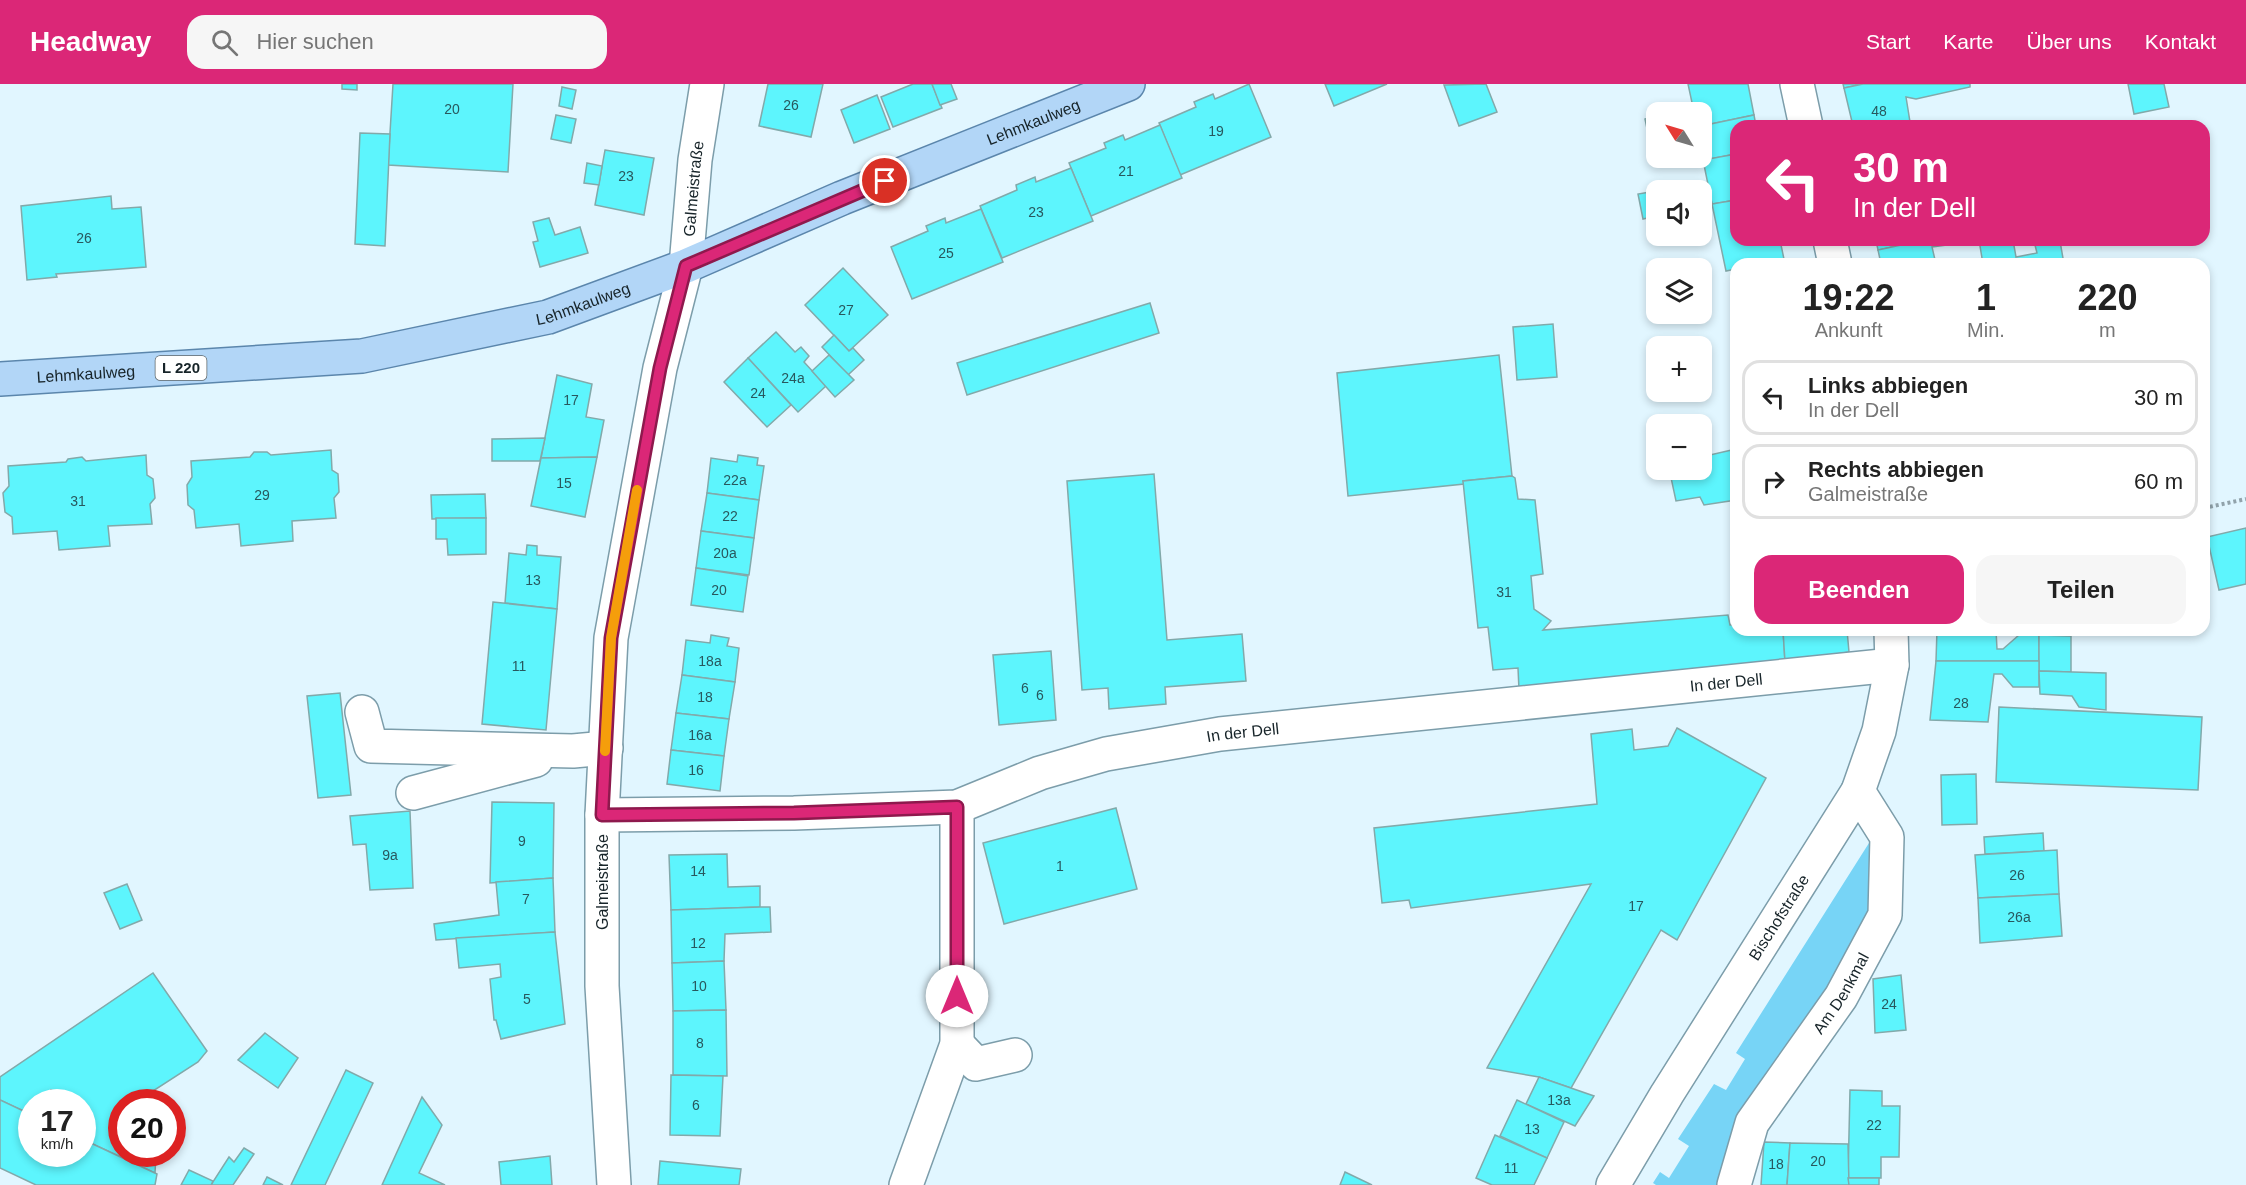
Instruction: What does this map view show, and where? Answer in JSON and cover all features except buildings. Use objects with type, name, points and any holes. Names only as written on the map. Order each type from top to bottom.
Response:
[{"type":"main road","name":"Lehmkaulweg","points":[[0,379],[362,356],[548,317],[686,266],[842,198],[1128,84]]},
{"type":"street","name":"Galmeistraße","points":[[614,1185],[602,986],[602,815],[611,638],[660,368],[686,266],[694,160],[707,84]]},
{"type":"street","points":[[1797,84],[1805,120]]},
{"type":"street","name":"Bischofstraße","points":[[1613,1185],[1667,1094],[1858,791],[1879,731],[1892,665],[1892,636]]},
{"type":"street","name":"In der Dell","points":[[602,815],[794,813],[957,807],[1040,773],[1106,754],[1220,734],[1892,665]]},
{"type":"street","points":[[362,712],[371,746],[573,751],[606,748]]},
{"type":"street","points":[[413,793],[573,751]]},
{"type":"street","name":"Am Denkmal","points":[[1734,1185],[1752,1123],[1841,997],[1886,915],[1887,837],[1858,791]]},
{"type":"street","points":[[906,1185],[957,1044],[957,807]]},
{"type":"street","points":[[957,1044],[976,1064],[1015,1055]]},
{"type":"path","points":[[2210,507],[2246,499]]},
{"type":"shaded area","points":[[1869,843],[1879,855],[1876,918],[1719,1185],[1656,1185],[1653,1183],[1660,1172],[1669,1178],[1689,1146],[1678,1139],[1714,1084],[1726,1090],[1745,1059],[1736,1053]]},
{"type":"slow traffic","points":[[605,751],[611,638],[637,490]]},
{"type":"route","points":[[885,181],[686,266],[660,368],[611,638],[602,815],[794,813],[957,807],[957,996]]}]
